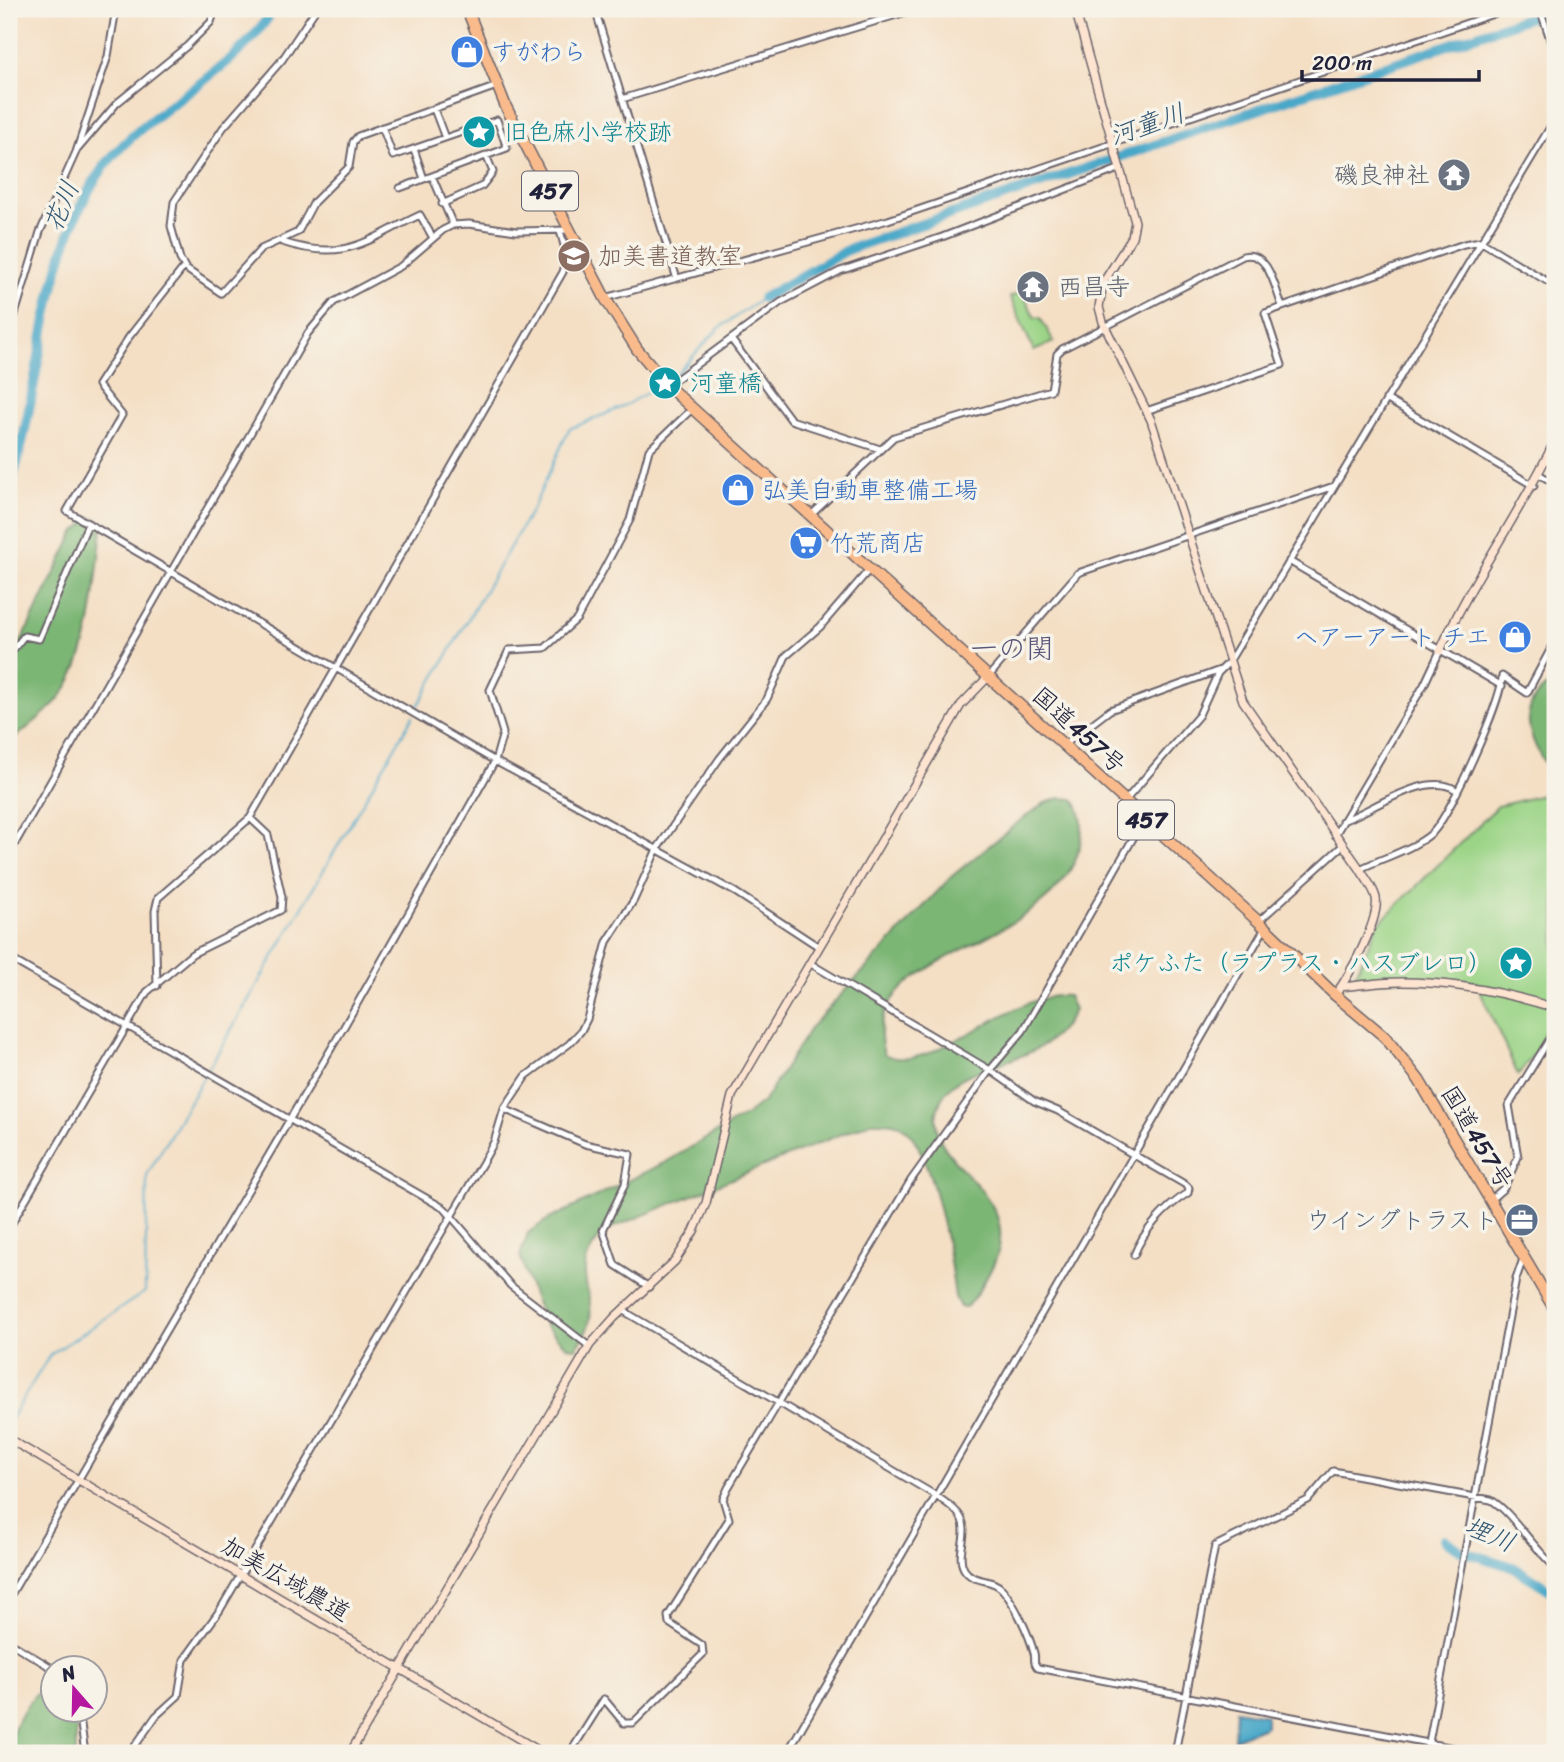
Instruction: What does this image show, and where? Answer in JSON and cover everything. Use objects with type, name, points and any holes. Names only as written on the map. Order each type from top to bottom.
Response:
[{"type":"highway","name":"国道457号","points":[[467,9],[497,86],[566,231],[605,298],[650,365],[670,388],[868,571],[989,676],[1144,819],[1338,991],[1385,1037],[1419,1080],[1555,1310]]},
{"type":"street","points":[[9,334],[40,232],[76,152],[108,55],[116,9]]},
{"type":"street","points":[[207,9],[214,17]]},
{"type":"street","points":[[76,152],[117,103],[187,46],[219,9]]},
{"type":"street","points":[[316,9],[282,60],[223,128],[174,202],[171,226],[184,267],[221,293],[261,249],[282,242],[298,232],[314,202],[349,167],[355,138],[497,86]]},
{"type":"street","points":[[595,9],[676,276]]},
{"type":"street","points":[[622,99],[916,9]]},
{"type":"street","points":[[1074,9],[1134,214],[1135,230],[1102,283],[1099,307],[1104,326],[1146,411],[1228,662],[1250,715],[1360,869],[1376,898],[1376,909],[1368,935],[1338,991]]},
{"type":"street","points":[[605,298],[676,276],[888,220],[1508,9]]},
{"type":"street","points":[[1540,9],[1555,54]]},
{"type":"street","points":[[434,108],[444,138]]},
{"type":"street","points":[[1125,801],[1199,715],[1222,670],[1555,119]]},
{"type":"street","points":[[382,127],[393,156],[497,120],[507,148],[400,188]]},
{"type":"street","points":[[502,135],[517,129]]},
{"type":"street","points":[[414,149],[425,179]]},
{"type":"street","points":[[443,204],[482,186],[493,172],[486,155]]},
{"type":"street","points":[[670,388],[674,381],[781,302],[841,271],[942,237],[1121,165]]},
{"type":"street","points":[[432,176],[453,225]]},
{"type":"street","points":[[282,242],[334,250],[360,246],[421,215],[433,238]]},
{"type":"street","points":[[9,854],[315,322],[345,293],[401,266],[433,238],[453,225],[469,224],[516,231],[555,228],[566,231],[567,256],[562,272],[250,818],[158,898],[155,911],[157,986]]},
{"type":"street","points":[[1146,411],[1282,365],[1265,313],[1480,241],[1555,286]]},
{"type":"street","points":[[810,516],[894,437],[1051,390],[1059,352],[1104,326],[1248,255],[1262,260],[1282,306]]},
{"type":"street","points":[[184,267],[128,337],[98,385],[100,391],[122,415],[67,511],[495,761],[735,892],[819,947]]},
{"type":"street","points":[[731,339],[791,419],[880,449]]},
{"type":"street","points":[[1386,399],[1534,486]]},
{"type":"street","points":[[9,1598],[495,761],[503,733],[490,690],[498,667],[509,650],[545,648],[577,619],[630,520],[649,450],[693,408]]},
{"type":"street","points":[[1335,835],[1424,685],[1453,622],[1534,486],[1555,440]]},
{"type":"street","points":[[1539,474],[1555,484]]},
{"type":"street","points":[[350,1753],[589,1346],[622,1310],[674,1261],[694,1231],[706,1203],[732,1096],[961,705],[1078,573],[1334,486]]},
{"type":"street","points":[[9,655],[24,636],[39,639],[88,524]]},
{"type":"street","points":[[1289,561],[1502,686]]},
{"type":"street","points":[[130,1753],[156,1716],[178,1696],[184,1660],[220,1610],[452,1215],[494,1142],[504,1109],[531,1069],[569,1044],[581,1031],[587,1018],[600,960],[607,942],[634,900],[657,849],[720,758],[767,699],[786,656],[820,627],[868,571]]},
{"type":"street","points":[[1360,869],[1434,831],[1493,713],[1502,686],[1502,676],[1527,693],[1555,641]]},
{"type":"street","points":[[1064,745],[1110,710],[1222,670]]},
{"type":"street","points":[[1342,821],[1404,791],[1433,785],[1450,786],[1456,790]]},
{"type":"street","points":[[9,1228],[144,996],[192,954],[281,910],[282,897],[268,835],[250,818]]},
{"type":"street","points":[[570,1753],[604,1699],[624,1723],[633,1723],[703,1654],[702,1645],[669,1623],[667,1616],[729,1519],[723,1499],[778,1401],[911,1180],[990,1070],[1023,1031],[1144,819]]},
{"type":"street","points":[[787,1753],[1262,925],[1342,846]]},
{"type":"street","points":[[9,958],[290,1118],[452,1215],[505,1280],[589,1346]]},
{"type":"street","points":[[811,964],[990,1070],[1034,1101],[1058,1111],[1189,1188],[1188,1193],[1177,1200],[1142,1236],[1134,1255]]},
{"type":"street","points":[[1338,991],[1398,982],[1437,983],[1499,991],[1555,1008]]},
{"type":"street","points":[[1490,1200],[1504,1188],[1518,1157],[1508,1105],[1555,1030]]},
{"type":"street","points":[[504,1109],[585,1144],[630,1154],[625,1184],[603,1230],[615,1265],[649,1287]]},
{"type":"street","points":[[1427,1753],[1516,1279],[1524,1256]]},
{"type":"street","points":[[622,1310],[778,1401],[955,1510],[962,1521],[964,1568],[976,1580],[995,1584],[1003,1591],[1031,1646],[1034,1664],[1038,1668],[1480,1753]]},
{"type":"street","name":"加美広域農道","points":[[9,1439],[543,1753]]},
{"type":"street","points":[[1175,1753],[1215,1546],[1308,1500],[1333,1471],[1476,1497],[1502,1507],[1528,1540],[1555,1567]]},
{"type":"street","points":[[9,1642],[38,1660]]},
{"type":"street","points":[[81,1724],[85,1753]]},
{"type":"green space","points":[[1022,292],[1035,318],[1040,317],[1054,342],[1034,351],[1010,297]]},
{"type":"green space","points":[[91,518],[98,520],[102,530],[95,594],[80,659],[61,696],[9,743],[9,666],[75,532]]},
{"type":"green space","points":[[1555,681],[1555,780],[1533,741],[1529,715],[1532,702]]},
{"type":"green space","points":[[1552,788],[1555,789],[1555,1027],[1518,1075],[1476,982],[1397,979],[1363,983],[1353,980],[1377,925],[1498,806],[1546,794]]},
{"type":"green space","points":[[1060,798],[1073,799],[1082,823],[1081,839],[1067,876],[1039,905],[928,969],[899,991],[883,1019],[884,1054],[902,1058],[924,1055],[1022,1006],[1046,998],[1068,996],[1074,1010],[1060,1031],[1042,1046],[961,1079],[947,1090],[938,1108],[937,1128],[944,1146],[986,1196],[997,1215],[1000,1237],[994,1263],[970,1303],[965,1308],[960,1307],[955,1297],[939,1207],[932,1181],[914,1139],[900,1125],[871,1122],[607,1230],[592,1247],[586,1262],[585,1276],[590,1301],[587,1330],[576,1348],[567,1347],[546,1326],[533,1295],[520,1256],[528,1233],[547,1220],[664,1163],[746,1115],[764,1101],[811,1027],[951,877],[1021,820],[1045,803]]},
{"type":"green space","points":[[38,1692],[38,1724],[76,1724],[76,1753],[9,1753],[12,1734]]},
{"type":"water","points":[[1236,1710],[1266,1715],[1266,1726],[1234,1739]]},
{"type":"waterway","name":"花川","points":[[9,489],[20,450],[55,282],[82,203],[103,168],[122,146],[238,52],[257,32],[273,9]]},
{"type":"waterway","name":"河童川","points":[[763,298],[849,249],[1554,9]]},
{"type":"waterway","points":[[670,381],[718,329],[763,298]]},
{"type":"waterway","points":[[415,711],[534,506],[569,429],[620,408],[661,385]]},
{"type":"waterway","points":[[9,1421],[50,1355],[145,1292],[147,1175],[413,716]]},
{"type":"waterway","name":"埋川","points":[[1444,1539],[1461,1551],[1513,1567],[1555,1593]]},
{"type":"place","name":"すがわら","points":[[467,52]]},
{"type":"place","name":"旧色麻小学校跡","points":[[479,132]]},
{"type":"place","name":"磯良神社","points":[[1454,175]]},
{"type":"place","name":"加美書道教室","points":[[574,256]]},
{"type":"place","name":"西昌寺","points":[[1033,287]]},
{"type":"place","name":"河童橋","points":[[665,383]]},
{"type":"place","name":"弘美自動車整備工場","points":[[738,490]]},
{"type":"place","name":"竹荒商店","points":[[806,543]]},
{"type":"place","name":"ヘアーアート チエ","points":[[1515,637]]},
{"type":"place","name":"ポケふた（ラプラス・ハスブレロ）","points":[[1516,963]]},
{"type":"place","name":"ウイングトラスト","points":[[1522,1220]]},
{"type":"district","name":"一の関","points":[[1012,648]]}]
